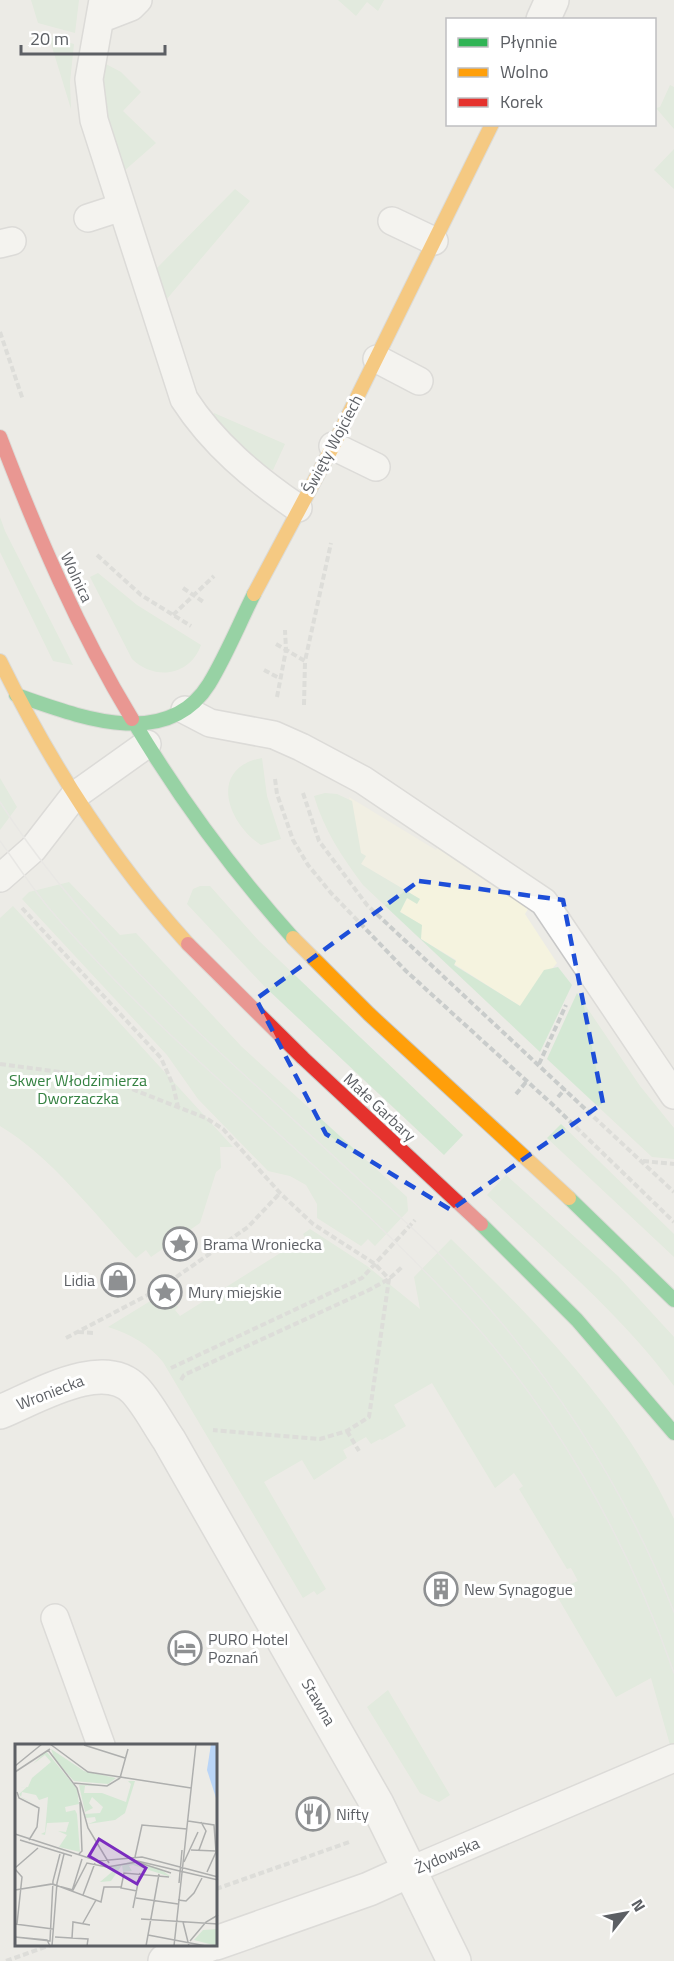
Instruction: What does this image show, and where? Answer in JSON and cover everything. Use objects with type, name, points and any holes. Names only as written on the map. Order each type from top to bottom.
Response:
[{"type":"street","points":[[544,18],[552,0]]},
{"type":"street","name":"Święty Wojciech","points":[[16,695],[84,718],[142,734],[185,710],[208,686],[377,359],[491,126]]},
{"type":"street","name":"Wolnica","points":[[0,437],[52,565],[87,636],[142,734]]},
{"type":"street","points":[[0,660],[16,695],[74,796]]},
{"type":"street","points":[[142,734],[182,799],[229,864],[293,938],[674,1300]]},
{"type":"street","name":"Małe Garbary","points":[[74,796],[169,923],[312,1067],[516,1256],[573,1315],[674,1433]]},
{"type":"street","name":"Wroniecka","points":[[0,1412],[87,1377],[112,1376],[134,1388]]},
{"type":"street","name":"Stawna","points":[[134,1388],[169,1440],[365,1783],[454,1961]]},
{"type":"street","name":"Żydowska","points":[[218,1942],[369,1889],[409,1871]]},
{"type":"street","points":[[172,1954],[203,1946]]},
{"type":"lane","points":[[138,0],[131,7],[101,10],[89,79],[94,120],[184,399],[202,426],[259,481],[298,508]]},
{"type":"lane","points":[[88,218],[122,207]]},
{"type":"lane","points":[[392,221],[434,241]]},
{"type":"lane","points":[[377,359],[419,381]]},
{"type":"lane","points":[[333,446],[376,467]]},
{"type":"lane","points":[[185,710],[210,723],[274,735],[363,780],[544,902],[674,1095]]},
{"type":"lane","points":[[0,878],[33,849],[74,796],[142,734]]},
{"type":"lane","points":[[55,1618],[101,1744]]},
{"type":"lane","name":"Żydowska","points":[[409,1871],[674,1758]]},
{"type":"path","points":[[0,332],[25,404]]},
{"type":"path","points":[[91,548],[105,565],[141,595],[279,678],[272,758],[277,794],[293,840],[308,865],[406,971],[552,1104],[674,1222]]},
{"type":"path","points":[[305,661],[301,747],[302,790],[318,841],[341,873],[389,926],[674,1192]]},
{"type":"path","points":[[15,900],[161,1058],[173,1084],[178,1107]]},
{"type":"path","points":[[0,1064],[60,1072],[124,1086],[206,1118],[223,1129],[280,1193],[313,1224],[375,1264],[389,1279]]},
{"type":"path","points":[[558,1097],[565,1089]]},
{"type":"path","points":[[642,1161],[674,1164]]},
{"type":"path","points":[[57,1342],[159,1289],[248,1227],[280,1193]]},
{"type":"path","points":[[134,1388],[362,1278],[416,1219]]},
{"type":"path","points":[[179,1385],[184,1375],[389,1279],[403,1266]]},
{"type":"path","points":[[205,1429],[320,1439],[347,1431],[369,1417],[389,1279]]},
{"type":"path","points":[[347,1431],[359,1451]]},
{"type":"path","points":[[218,1888],[348,1844],[354,1833]]},
{"type":"path","points":[[6,1961],[48,1946]]},
{"type":"highlighted area","points":[[419,881],[563,900],[603,1103],[451,1210],[326,1134],[256,999]]},
{"type":"shaded area","points":[[349,797],[436,850],[449,829],[541,887],[525,914],[557,963],[520,1006],[454,964],[456,960],[421,939],[421,925],[399,911],[407,898],[420,899],[361,864]]},
{"type":"green space","points":[[31,0],[79,0],[75,33],[38,23]]},
{"type":"green space","points":[[338,0],[384,0],[378,11],[367,2],[356,16]]},
{"type":"green space","points":[[49,37],[74,44],[70,82],[71,109]]},
{"type":"green space","points":[[104,63],[121,72],[141,92],[123,111],[156,143],[124,171],[105,105]]},
{"type":"green space","points":[[670,85],[674,87],[674,129],[656,108],[660,107]]},
{"type":"green space","points":[[674,149],[674,189],[654,170]]},
{"type":"green space","points":[[235,189],[250,201],[166,300],[156,269]]},
{"type":"green space","points":[[214,413],[285,444],[273,470],[258,465],[211,419]]},
{"type":"green space","points":[[0,517],[73,665],[53,661],[0,552]]},
{"type":"green space","points":[[98,573],[137,605],[201,645],[189,663],[171,672],[161,672],[141,666],[132,659],[90,577]]},
{"type":"green space","points":[[262,758],[267,796],[281,839],[261,845],[239,824],[228,797],[229,784],[234,773],[245,764]]},
{"type":"green space","points":[[0,778],[17,807],[0,830]]},
{"type":"green space","points":[[325,793],[337,794],[352,801],[361,853],[366,856],[361,864],[420,899],[417,904],[407,898],[400,912],[422,925],[421,939],[456,961],[454,965],[520,1006],[544,970],[558,967],[572,985],[540,1052],[363,885],[341,854],[323,820],[314,796]]},
{"type":"green space","points":[[69,882],[120,935],[136,933],[242,1047],[407,1197],[408,1211],[375,1246],[368,1239],[361,1246],[317,1218],[317,1204],[306,1185],[290,1176],[268,1171],[198,1099],[167,1055],[22,899],[29,892]]},
{"type":"green space","points":[[210,886],[259,941],[463,1135],[444,1155],[265,987],[187,904],[193,889]]},
{"type":"green space","name":"Skwer Włodzimierza Dworzaczka","points":[[13,906],[233,1147],[220,1147],[221,1168],[216,1172],[200,1223],[151,1257],[146,1250],[136,1258],[55,1170],[37,1153],[0,1126],[0,918]]},
{"type":"green space","points":[[577,993],[640,1086],[674,1128],[674,1159],[652,1157],[547,1059]]},
{"type":"green space","points":[[561,1124],[674,1234],[674,1257],[547,1138]]},
{"type":"green space","points":[[506,1175],[618,1276],[674,1337],[674,1386],[609,1310],[487,1195]]},
{"type":"green space","points":[[310,1229],[367,1266],[420,1309],[414,1277],[451,1239],[546,1335],[604,1404],[630,1441],[674,1519],[674,1759],[651,1678],[616,1697],[554,1591],[578,1581],[571,1568],[567,1569],[519,1489],[523,1486],[514,1473],[495,1488],[432,1383],[394,1405],[406,1426],[382,1440],[371,1444],[366,1437],[343,1450],[347,1458],[314,1480],[302,1460],[264,1482],[326,1589],[317,1595],[314,1591],[303,1598],[163,1362],[138,1340],[108,1327],[152,1300],[158,1309],[173,1300],[178,1307],[175,1310],[180,1316],[298,1242],[302,1246],[308,1243],[303,1234]]},
{"type":"green space","points":[[388,1690],[450,1795],[439,1802],[420,1793],[367,1707]]},
{"type":"tram line","points":[[0,802],[38,857],[124,958],[220,1052],[429,1244],[484,1302],[549,1384],[606,1472],[654,1564],[674,1612]]},
{"type":"tram line","points":[[0,841],[48,907],[96,960],[197,1060],[407,1254],[492,1345],[556,1432],[584,1478],[634,1574],[674,1673]]},
{"type":"traffic: fast","points":[[16,695],[92,719],[118,723],[145,723],[169,718],[191,705],[209,684],[254,594]]},
{"type":"traffic: fast","points":[[132,719],[168,777],[207,833],[293,938]]},
{"type":"traffic: fast","points":[[569,1198],[674,1300]]},
{"type":"traffic: fast","points":[[481,1224],[577,1320],[674,1433]]},
{"type":"traffic: slow","points":[[254,594],[333,446],[491,126]]},
{"type":"traffic: slow","points":[[0,661],[19,699],[84,809],[134,879],[188,944]]},
{"type":"traffic: slow","points":[[293,938],[369,1014],[569,1198]]},
{"type":"traffic: jam","points":[[0,437],[76,616],[132,719]]},
{"type":"traffic: jam","points":[[188,944],[303,1058],[481,1224]]},
{"type":"place","name":"Brama Wroniecka","points":[[180,1244]]},
{"type":"place","name":"Lidia","points":[[118,1280]]},
{"type":"place","name":"Mury miejskie","points":[[165,1292]]},
{"type":"place","name":"New Synagogue","points":[[441,1589]]},
{"type":"place","name":"PURO Hotel Poznań","points":[[185,1648]]},
{"type":"place","name":"Nifty","points":[[313,1814]]}]
